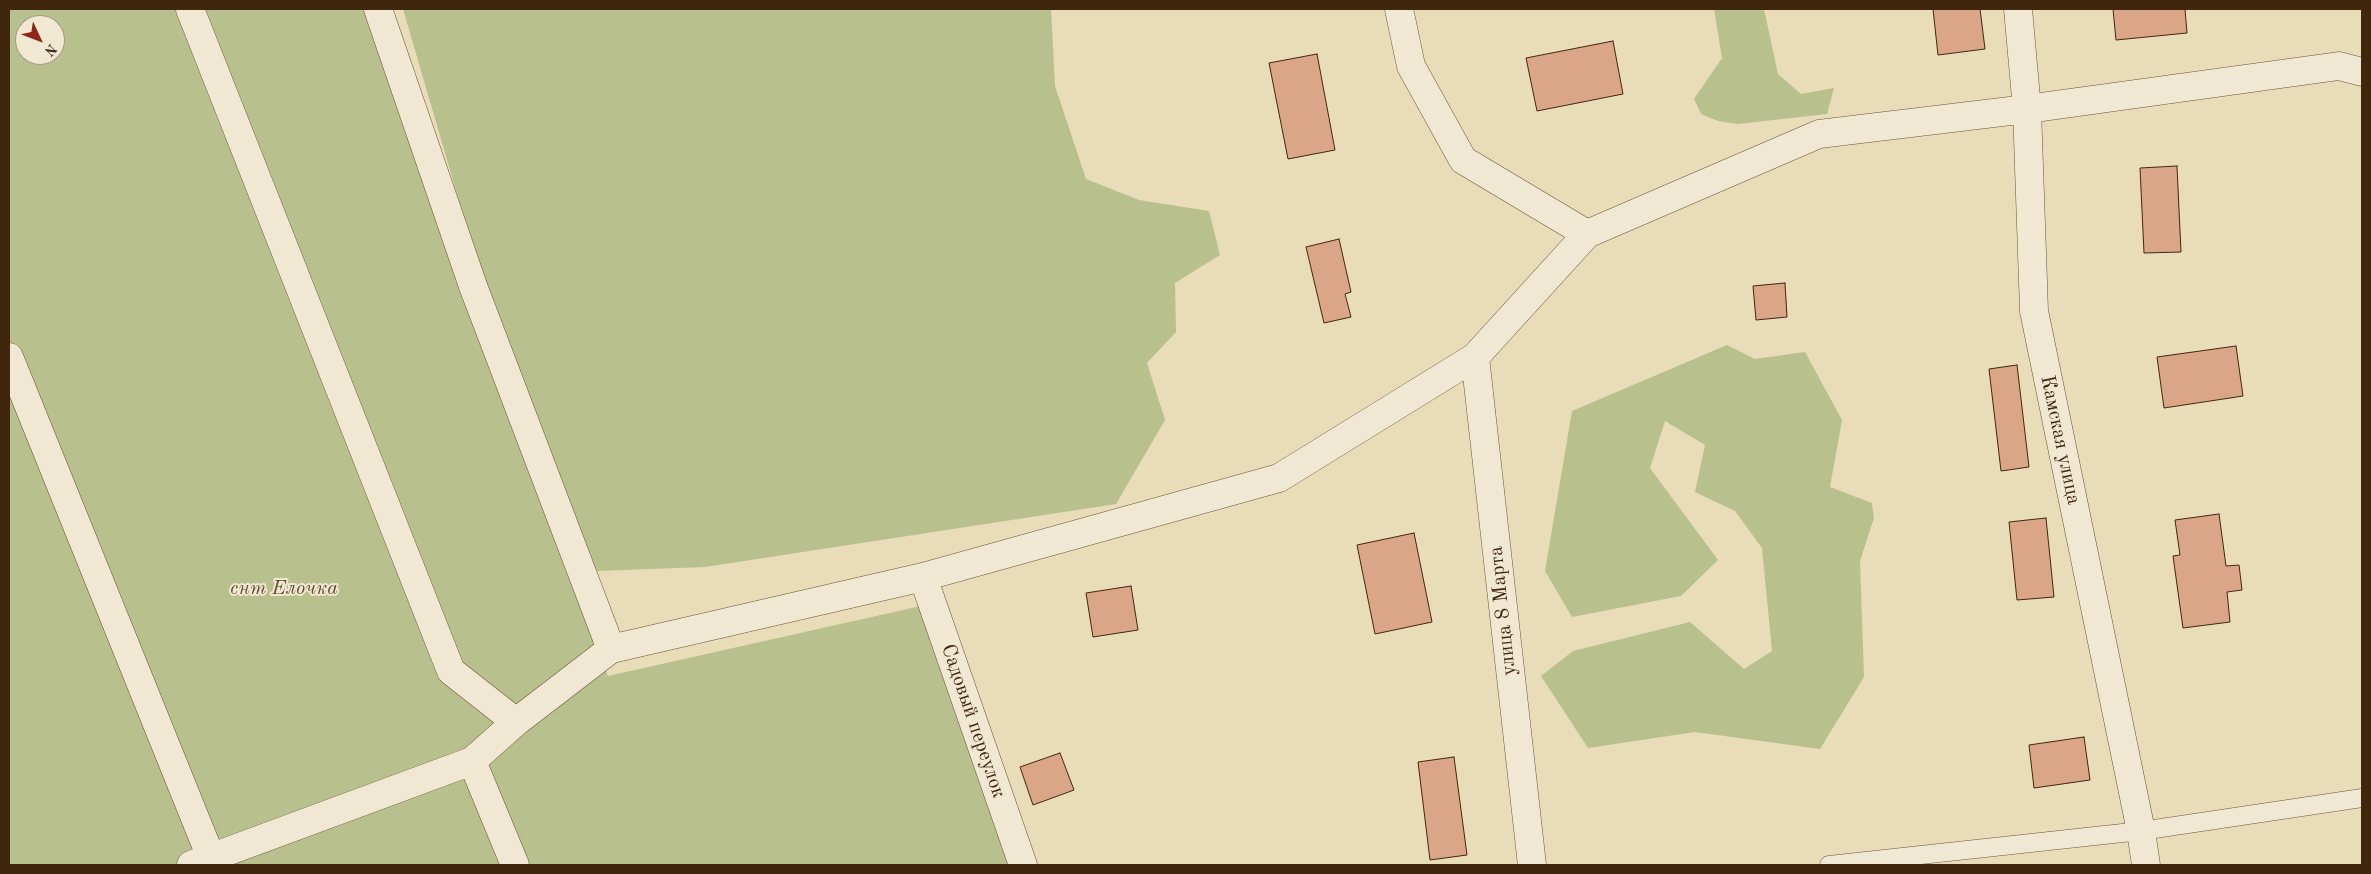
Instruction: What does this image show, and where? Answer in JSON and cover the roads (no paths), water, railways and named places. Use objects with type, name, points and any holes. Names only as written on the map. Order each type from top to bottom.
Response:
[{"type":"street","points":[[190,9],[450,671],[516,722]]},
{"type":"street","points":[[378,9],[473,286],[611,649]]},
{"type":"street","points":[[1400,9],[1411,66],[1463,160],[1587,234]]},
{"type":"street","name":"Камская улица","points":[[2018,9],[2027,109],[2034,311],[2141,830],[2146,865]]},
{"type":"street","points":[[9,356],[206,863],[472,760],[516,722],[611,649],[923,577],[1279,478],[1475,357],[1587,234],[1819,134],[2027,109],[2339,66],[2362,72]]},
{"type":"street","name":"улица 8 Марта","points":[[1475,357],[1532,865]]},
{"type":"street","name":"Садовый переулок","points":[[923,577],[1023,865]]},
{"type":"street","points":[[472,760],[515,865]]},
{"type":"lane","points":[[1829,865],[2141,830],[2362,798]]},
{"type":"park label","name":"снт Елочка","points":[[284,589]]}]
